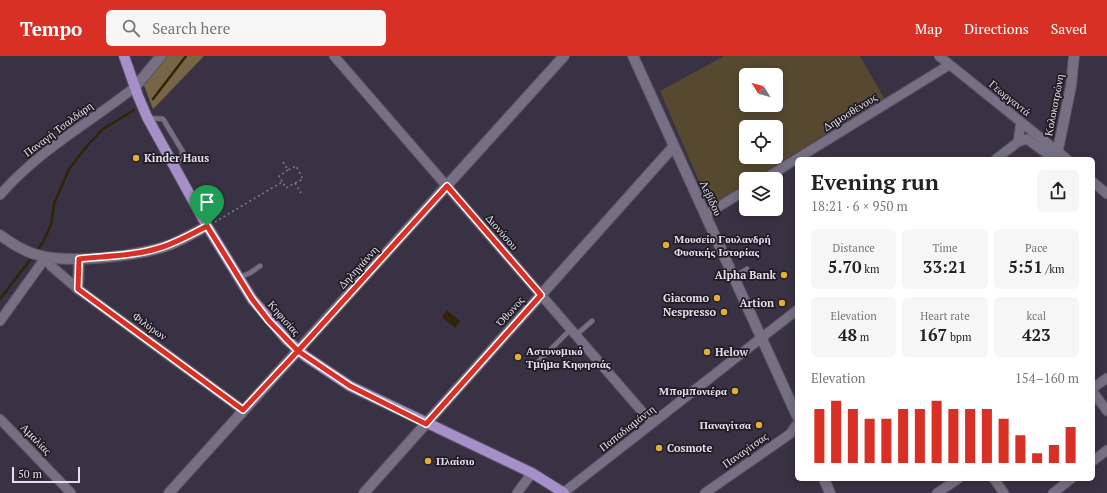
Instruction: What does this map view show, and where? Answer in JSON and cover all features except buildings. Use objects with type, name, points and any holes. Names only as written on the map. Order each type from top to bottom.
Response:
[{"type":"main road","name":"Κηφισίας","points":[[126,57],[136,92],[145,114],[207,226],[252,299],[269,321],[298,351],[350,386],[426,424],[532,473],[563,493]]},
{"type":"street","points":[[136,92],[161,56]]},
{"type":"street","name":"Διονύσου","points":[[334,56],[652,423]]},
{"type":"street","name":"Δηληγιάννη","points":[[169,493],[564,56]]},
{"type":"street","name":"Λεβίδου","points":[[633,56],[795,412]]},
{"type":"street","name":"Γεωργαντά","points":[[939,56],[1021,122],[1056,156]]},
{"type":"street","name":"Κολοκοτρώνη","points":[[1056,156],[1071,86],[1074,56]]},
{"type":"street","name":"Δημοσθένους","points":[[800,157],[949,65]]},
{"type":"street","name":"Παναγή Τσαλδάρη","points":[[0,195],[15,178],[41,155],[82,124],[118,100],[136,92]]},
{"type":"street","points":[[1018,142],[1021,122]]},
{"type":"street","points":[[999,157],[1024,139],[1030,139],[1056,156]]},
{"type":"street","name":"Όθωνος","points":[[364,493],[674,146]]},
{"type":"street","name":"Δημοσθένους","points":[[775,172],[795,160]]},
{"type":"street","points":[[1095,184],[1107,194]]},
{"type":"street","points":[[705,215],[739,194]]},
{"type":"street","points":[[0,235],[30,252],[46,257],[79,259],[138,253],[158,249],[173,244],[207,226]]},
{"type":"street","points":[[0,321],[46,257]]},
{"type":"street","name":"Φιλύρων","points":[[46,257],[51,266],[78,289],[243,410]]},
{"type":"street","points":[[78,289],[79,259]]},
{"type":"street","name":"Παπαδιαμάντη","points":[[563,493],[795,312]]},
{"type":"street","points":[[1095,387],[1107,378]]},
{"type":"street","points":[[1095,395],[1107,411]]},
{"type":"street","name":"Αμαλίας","points":[[0,419],[71,493]]},
{"type":"street","name":"Παναγίτσας","points":[[705,493],[790,434],[795,427]]},
{"type":"street","points":[[1095,459],[1107,450]]},
{"type":"street","points":[[517,493],[532,473]]},
{"type":"street","points":[[825,481],[830,493]]},
{"type":"street","points":[[937,493],[955,481]]},
{"type":"street","points":[[995,481],[1004,493]]},
{"type":"street","points":[[1053,493],[1068,481]]},
{"type":"lane","points":[[145,114],[163,119],[183,152],[175,167]]},
{"type":"lane","points":[[238,278],[250,273],[260,266]]},
{"type":"lane","points":[[734,277],[747,268]]},
{"type":"lane","points":[[537,363],[573,332],[592,321]]},
{"type":"path","points":[[283,162],[288,170]]},
{"type":"path","points":[[296,166],[303,179],[286,188],[279,176],[288,170],[296,166]]},
{"type":"path","points":[[207,226],[282,182]]},
{"type":"path","points":[[295,183],[300,192]]},
{"type":"shaded area","points":[[166,56],[204,56],[153,109],[143,83]]},
{"type":"shaded area","points":[[724,56],[860,56],[884,98],[783,160],[783,120],[739,120],[739,164],[777,164],[764,172],[739,172],[739,187],[710,206],[660,91]]},
{"type":"shaded area","points":[[447,310],[460,321],[455,328],[442,317]]},
{"type":"waterway","points":[[153,99],[186,56]]},
{"type":"waterway","points":[[36,252],[43,242],[51,225],[54,204],[69,169],[103,129],[134,110]]},
{"type":"waterway","points":[[0,299],[33,256]]},
{"type":"place","name":"Kinder Haus","points":[[136,158]]},
{"type":"place","name":"Μουσείο Γουλανδρή Φυσικής Ιστορίας","points":[[666,245]]},
{"type":"place","name":"Alpha Bank","points":[[784,275]]},
{"type":"place","name":"Giacomo","points":[[717,298]]},
{"type":"place","name":"Artion","points":[[782,303]]},
{"type":"place","name":"Nespresso","points":[[724,312]]},
{"type":"place","name":"Helow","points":[[707,352]]},
{"type":"place","name":"Αστυνομικό Τμήμα Κηφησιάς","points":[[518,357]]},
{"type":"place","name":"Μπομπονιέρα","points":[[735,391]]},
{"type":"place","name":"Παναγίτσα","points":[[759,425]]},
{"type":"place","name":"Cosmote","points":[[659,448]]},
{"type":"place","name":"Πλαίσιο","points":[[428,461]]},
{"type":"route","points":[[207,226],[173,244],[158,249],[138,253],[79,259],[78,289],[243,410],[298,351],[350,386],[426,424],[541,295],[447,186],[298,351],[269,321],[252,299],[207,226]]}]
